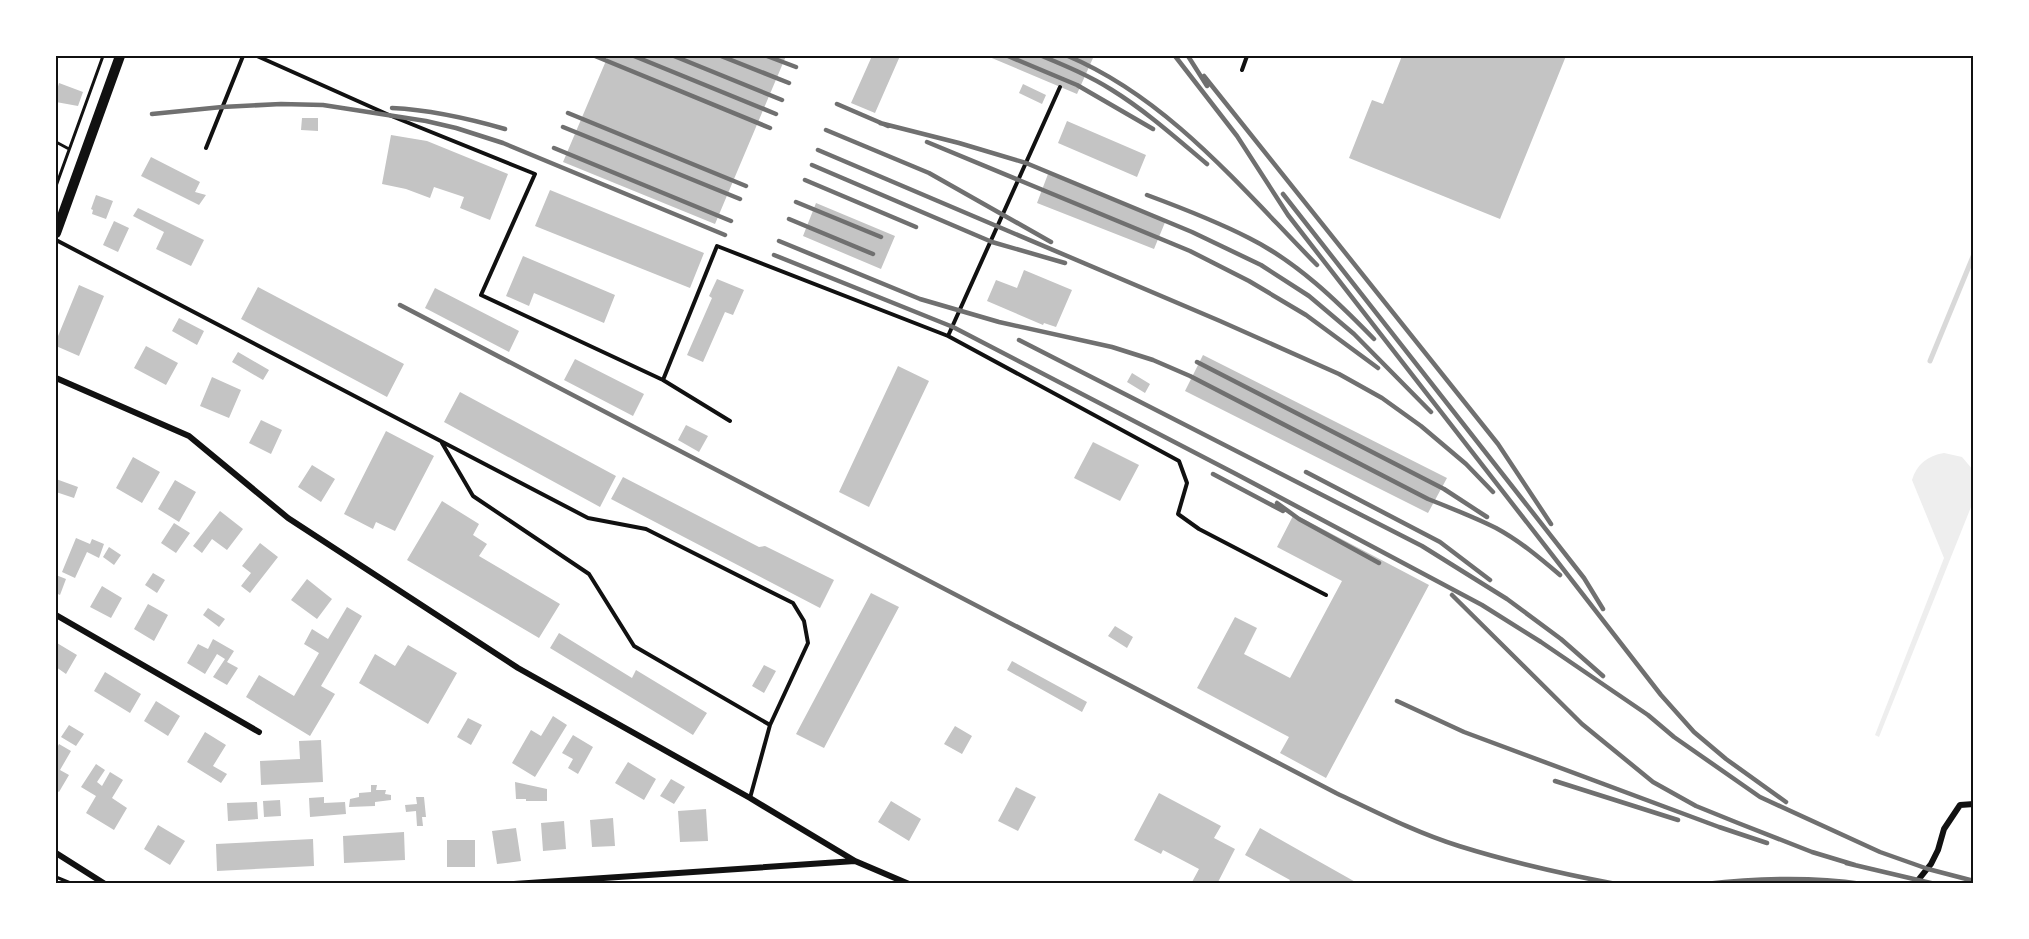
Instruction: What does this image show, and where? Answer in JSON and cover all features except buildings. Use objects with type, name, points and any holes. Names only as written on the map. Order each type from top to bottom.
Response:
[{"type":"street","points":[[56,234],[120,56]]},
{"type":"street","points":[[56,378],[189,436],[288,518],[518,668],[750,798],[855,861],[909,884]]},
{"type":"street","points":[[56,615],[259,732]]},
{"type":"street","points":[[1915,884],[1931,864],[1944,829],[1960,805],[1974,804]]},
{"type":"street","points":[[56,853],[105,884]]},
{"type":"street","points":[[514,884],[855,861]]},
{"type":"lane","points":[[206,148],[243,56]]},
{"type":"lane","points":[[257,56],[389,115],[535,174],[481,295],[663,380],[730,421]]},
{"type":"lane","points":[[1242,70],[1248,56]]},
{"type":"lane","points":[[948,336],[1060,87]]},
{"type":"lane","points":[[56,240],[588,518],[646,530],[792,603],[804,621],[808,643],[771,725],[750,798]]},
{"type":"lane","points":[[663,380],[717,246],[948,336],[1179,461],[1187,483],[1178,514],[1199,530],[1326,595]]},
{"type":"lane","points":[[442,442],[473,496],[589,574],[634,646],[771,725]]},
{"type":"path","points":[[56,186],[103,56]]},
{"type":"path","points":[[56,142],[69,149]]},
{"type":"path","points":[[56,877],[73,884]]},
{"type":"shaded area","points":[[1944,453],[1962,457],[1973,470],[1973,502],[1879,737],[1875,735],[1944,558],[1912,480],[1917,469],[1924,462]]},
{"type":"waterway","points":[[1930,361],[1974,254]]},
{"type":"railway","points":[[595,56],[770,128]]},
{"type":"railway","points":[[634,56],[776,114]]},
{"type":"railway","points":[[674,56],[782,100]]},
{"type":"railway","points":[[721,56],[789,83]]},
{"type":"railway","points":[[767,56],[796,67]]},
{"type":"railway","points":[[1008,56],[1077,85],[1153,129]]},
{"type":"railway","points":[[1042,56],[1087,76],[1125,98],[1207,164]]},
{"type":"railway","points":[[1068,56],[1105,74],[1139,96],[1171,121],[1231,176],[1317,265]]},
{"type":"railway","points":[[1175,56],[1237,136],[1288,215],[1661,695],[1694,732],[1726,759],[1786,802]]},
{"type":"railway","points":[[1188,56],[1207,86]]},
{"type":"railway","points":[[1204,76],[1498,444],[1551,524]]},
{"type":"railway","points":[[152,114],[222,107],[281,104],[323,105],[426,121],[503,143],[725,235]]},
{"type":"railway","points":[[837,104],[888,126]]},
{"type":"railway","points":[[392,108],[449,115],[505,129]]},
{"type":"railway","points":[[568,113],[746,186]]},
{"type":"railway","points":[[880,123],[1026,163],[1192,232],[1261,265],[1309,296],[1354,334],[1431,412]]},
{"type":"railway","points":[[563,127],[740,199]]},
{"type":"railway","points":[[826,130],[929,173],[1051,242]]},
{"type":"railway","points":[[927,142],[1190,251],[1249,281],[1306,315],[1378,368]]},
{"type":"railway","points":[[554,148],[731,221]]},
{"type":"railway","points":[[818,150],[1339,374],[1382,398],[1421,426],[1466,464],[1493,492]]},
{"type":"railway","points":[[812,165],[992,242],[1065,263]]},
{"type":"railway","points":[[805,180],[916,227]]},
{"type":"railway","points":[[1283,194],[1584,578],[1603,609]]},
{"type":"railway","points":[[1147,195],[1211,220],[1267,248],[1316,283],[1374,339]]},
{"type":"railway","points":[[796,202],[881,237]]},
{"type":"railway","points":[[789,219],[873,254]]},
{"type":"railway","points":[[779,241],[920,299],[999,322],[1112,347],[1153,360],[1190,376],[1428,499],[1496,528],[1522,544],[1560,575]]},
{"type":"railway","points":[[774,255],[953,327],[1482,605],[1648,715],[1674,737],[1760,797],[1880,852],[1928,869],[1974,881]]},
{"type":"railway","points":[[400,305],[1336,793],[1443,841],[1537,867],[1616,884]]},
{"type":"railway","points":[[1019,340],[1422,546],[1507,599],[1561,639],[1603,676]]},
{"type":"railway","points":[[1197,362],[1444,489],[1487,517]]},
{"type":"railway","points":[[1306,472],[1440,542],[1490,580]]},
{"type":"railway","points":[[1213,474],[1283,511]]},
{"type":"railway","points":[[1277,503],[1299,519],[1379,563]]},
{"type":"railway","points":[[1452,595],[1582,724],[1653,782],[1696,806],[1812,852],[1855,865]]},
{"type":"railway","points":[[1397,701],[1464,732],[1767,843]]},
{"type":"railway","points":[[1555,781],[1678,820]]},
{"type":"railway","points":[[1846,863],[1935,884]]},
{"type":"railway","points":[[1705,884],[1784,879],[1862,884]]}]
